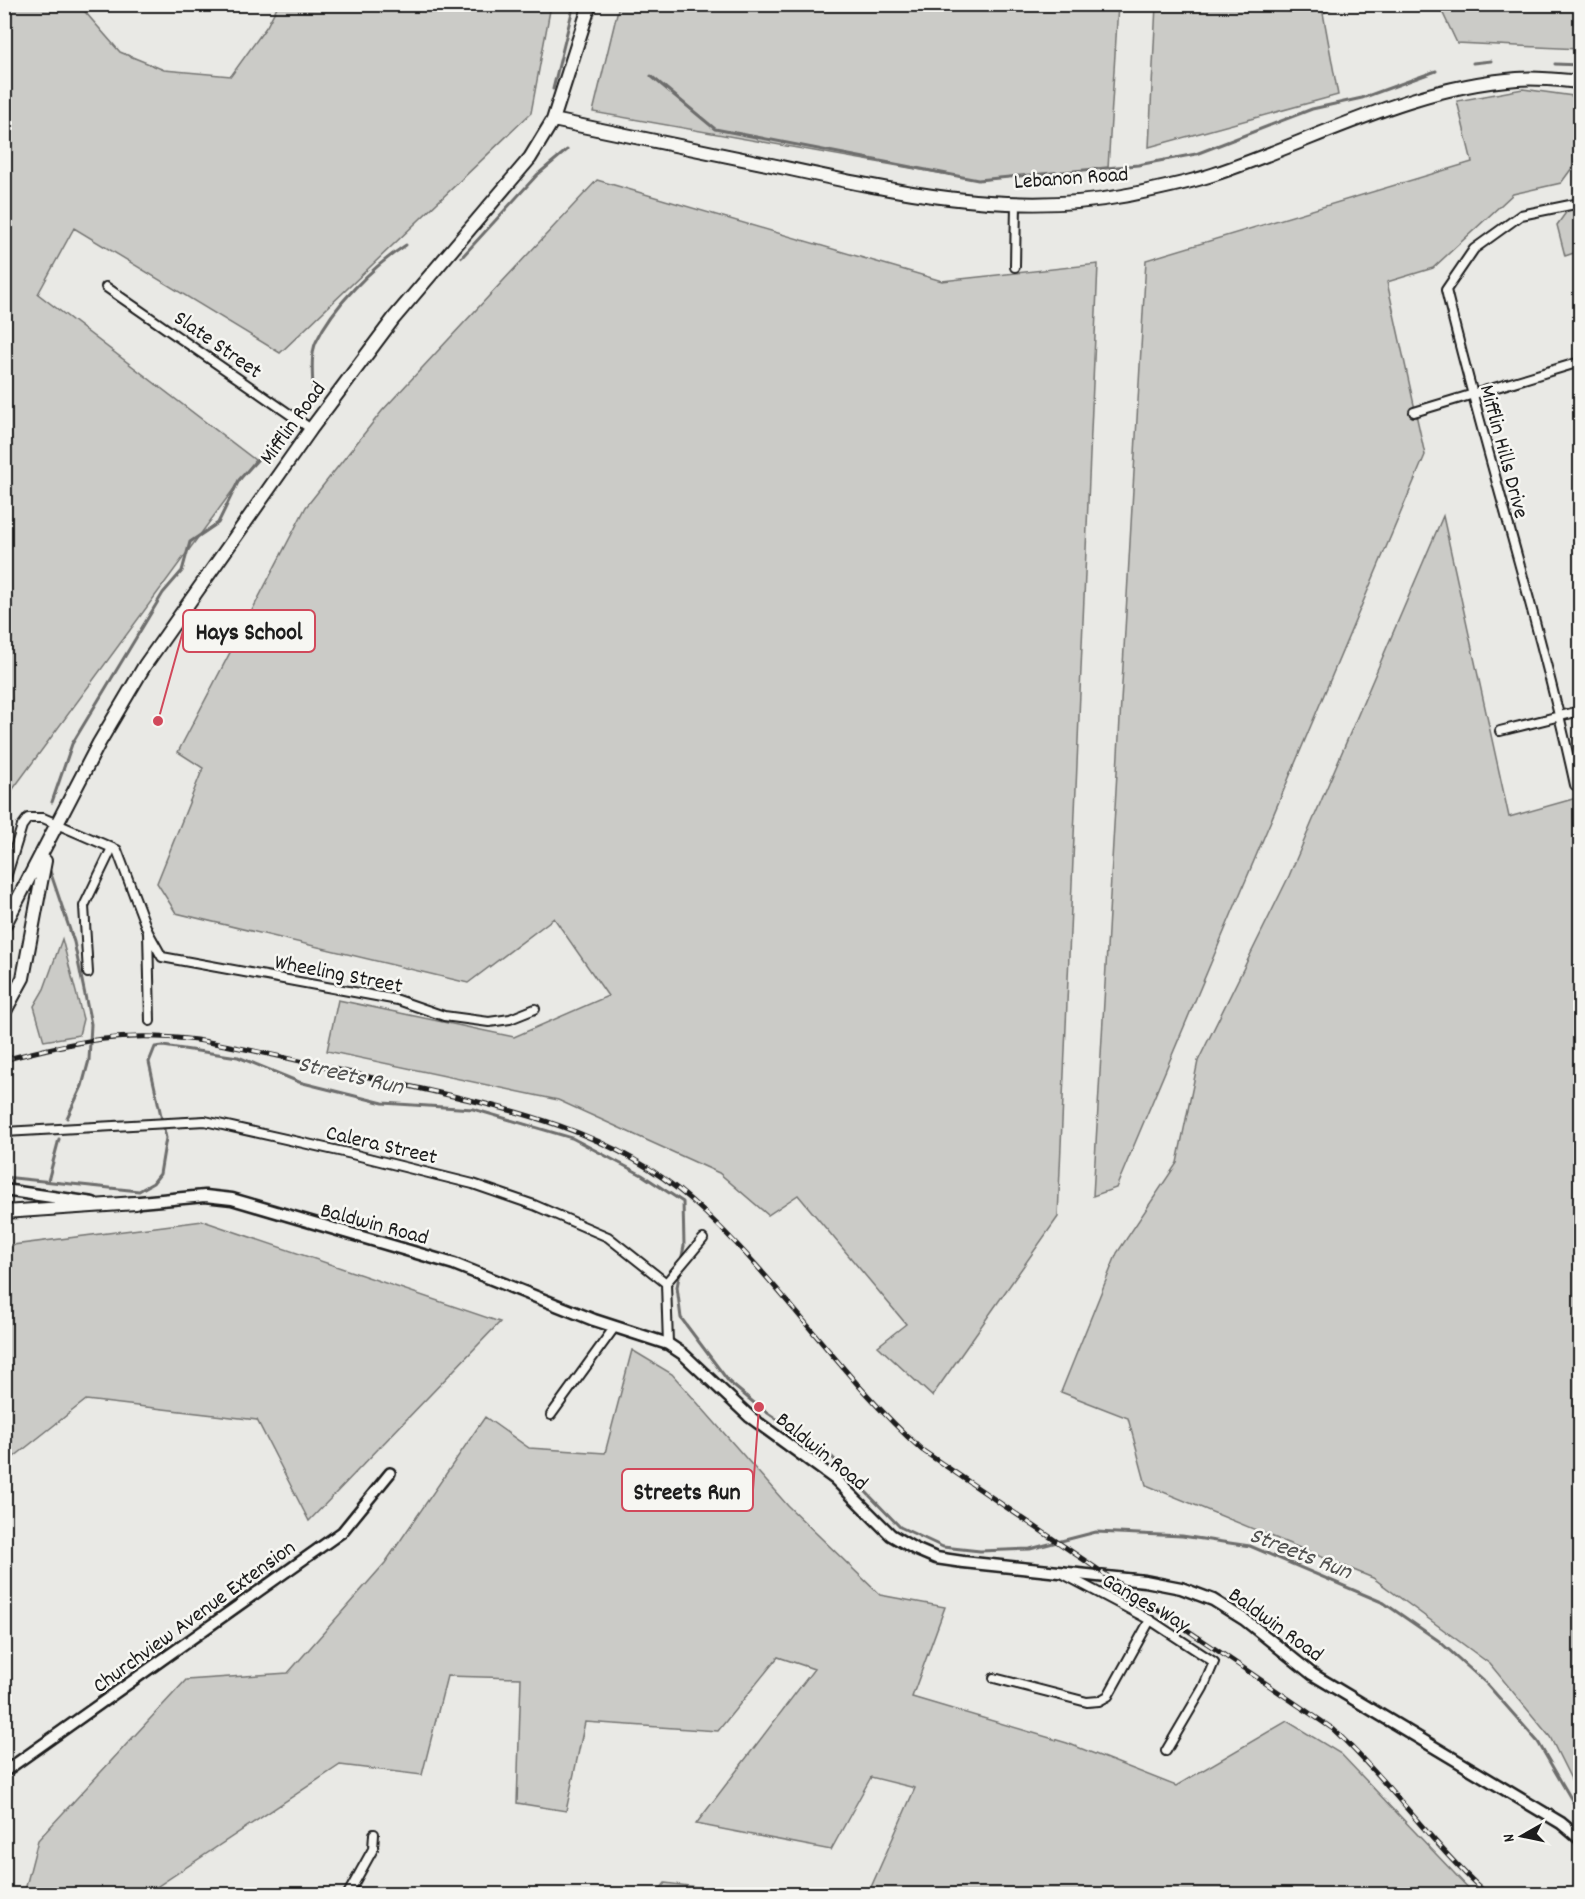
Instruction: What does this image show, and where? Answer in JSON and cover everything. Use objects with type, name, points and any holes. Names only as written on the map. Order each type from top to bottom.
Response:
[{"type":"main road","name":"Mifflin Road","points":[[4,926],[59,824],[99,743],[129,691],[310,429],[394,318],[530,158],[553,120],[590,4]]},
{"type":"main road","name":"Lebanon Road","points":[[553,120],[846,181],[930,195],[1050,203],[1119,197],[1214,175],[1370,112],[1423,95],[1518,79],[1581,82]]},
{"type":"main road","points":[[4,1013],[23,978],[39,888],[51,839]]},
{"type":"main road","name":"Mifflin Road","points":[[4,937],[32,875]]},
{"type":"main road","name":"Baldwin Road","points":[[4,1190],[98,1203],[135,1203],[205,1196],[232,1199],[454,1264],[614,1328],[668,1344],[683,1354],[750,1418],[835,1479],[891,1534],[915,1549],[936,1558],[1146,1581],[1181,1588],[1213,1600],[1245,1620],[1321,1680],[1561,1823],[1581,1839]]},
{"type":"main road","points":[[4,1212],[135,1203]]},
{"type":"street","points":[[1015,267],[1016,202]]},
{"type":"street","name":"Mifflin Hills Drive","points":[[1575,784],[1560,716],[1472,396],[1446,290],[1474,249],[1521,215],[1581,203]]},
{"type":"street","name":"Slate Street","points":[[106,287],[310,429]]},
{"type":"street","points":[[1414,412],[1581,362]]},
{"type":"street","points":[[1500,731],[1581,711]]},
{"type":"street","points":[[4,884],[21,826],[28,818],[36,816],[59,824],[117,850],[148,932],[150,1021]]},
{"type":"street","points":[[88,973],[84,906],[112,848]]},
{"type":"street","name":"Wheeling Street","points":[[148,932],[162,957],[398,1000],[444,1016],[489,1023],[510,1019],[535,1010]]},
{"type":"street","name":"Calera Street","points":[[4,1131],[205,1121],[472,1184],[534,1205],[608,1237],[666,1283]]},
{"type":"street","points":[[668,1344],[666,1283],[704,1239]]},
{"type":"street","points":[[551,1415],[614,1328]]},
{"type":"street","name":"Churchview Avenue Extension","points":[[4,1772],[342,1532],[390,1473]]},
{"type":"street","name":"Ganges Way","points":[[1061,1573],[1150,1620],[1214,1662],[1203,1688],[1166,1751]]},
{"type":"street","points":[[994,1678],[1087,1702],[1099,1701],[1108,1696],[1150,1620]]},
{"type":"street","points":[[348,1894],[373,1850],[374,1834]]},
{"type":"shaded area","points":[[5,4],[79,5],[120,52],[164,70],[231,76],[267,26],[278,5],[551,5],[531,113],[280,353],[74,228],[38,294],[255,460],[5,800]]},
{"type":"shaded area","points":[[619,5],[1118,5],[1108,168],[978,180],[593,112]]},
{"type":"shaded area","points":[[1156,5],[1339,5],[1323,13],[1338,95],[1149,147]]},
{"type":"shaded area","points":[[1439,5],[1580,5],[1580,49],[1457,43]]},
{"type":"shaded area","points":[[1523,89],[1580,97],[1580,157],[1561,183],[1513,194],[1433,268],[1387,282],[1425,455],[1116,1188],[1093,1196],[1146,260],[1472,162],[1457,101]]},
{"type":"shaded area","points":[[597,180],[942,281],[1098,264],[1058,1217],[932,1396],[878,1346],[906,1324],[798,1195],[768,1215],[719,1173],[558,1100],[327,1051],[338,1000],[514,1037],[608,996],[554,918],[468,983],[176,913],[157,883],[203,768],[178,752],[306,507],[382,411]]},
{"type":"shaded area","points":[[1580,193],[1580,251],[1565,256],[1557,225]]},
{"type":"shaded area","points":[[1443,516],[1509,817],[1580,797],[1580,1797],[1550,1737],[1490,1664],[1373,1578],[1146,1485],[1128,1418],[1061,1392],[1117,1253],[1177,1163],[1198,1061],[1289,876]]},
{"type":"shaded area","points":[[62,939],[83,1019],[79,1035],[44,1041],[34,1006],[44,989]]},
{"type":"shaded area","points":[[203,1221],[500,1322],[309,1521],[257,1420],[86,1400],[5,1464],[5,1246]]},
{"type":"shaded area","points":[[632,1350],[672,1374],[788,1506],[880,1595],[945,1607],[912,1697],[1067,1743],[1176,1786],[1287,1721],[1341,1754],[1474,1894],[868,1894],[915,1788],[871,1777],[831,1850],[696,1824],[814,1669],[778,1657],[718,1731],[585,1722],[566,1811],[517,1803],[521,1678],[447,1676],[422,1775],[340,1765],[146,1894],[24,1894],[38,1840],[186,1680],[288,1673],[385,1563],[485,1417],[529,1448],[605,1453]]},
{"type":"shaded area","points":[[665,1883],[753,1894],[656,1894]]},
{"type":"waterway","points":[[553,89],[574,4]]},
{"type":"waterway","points":[[1473,63],[1491,61]]},
{"type":"waterway","points":[[1555,64],[1580,65]]},
{"type":"waterway","points":[[651,76],[715,129],[978,180],[1138,165],[1196,154],[1312,109],[1362,98],[1436,71]]},
{"type":"waterway","points":[[462,257],[537,175],[567,150]]},
{"type":"waterway","points":[[313,393],[313,353],[323,328],[355,288],[380,264],[406,245]]},
{"type":"waterway","points":[[52,802],[72,744],[163,593],[182,571],[190,542],[218,523],[239,480],[279,436]]},
{"type":"waterway","points":[[50,871],[74,942],[91,1024],[89,1060],[82,1086],[67,1118]]},
{"type":"waterway","name":"Streets Run","points":[[4,1177],[139,1191],[153,1183],[160,1174],[166,1138],[149,1062],[155,1047],[163,1046],[238,1057],[299,1082],[383,1103],[473,1109],[572,1138],[642,1175],[683,1202],[684,1246],[681,1261]]},
{"type":"waterway","points":[[48,1181],[59,1139]]},
{"type":"waterway","name":"Streets Run","points":[[680,1271],[677,1287],[681,1318],[729,1382],[759,1407],[832,1457],[900,1527],[943,1547],[980,1551],[1030,1549],[1096,1532],[1182,1536],[1250,1546],[1384,1603],[1439,1641],[1487,1684],[1538,1742],[1573,1802],[1580,1809]]},
{"type":"railway","points":[[4,1060],[99,1039],[169,1037],[196,1040],[289,1058],[505,1109],[584,1135],[622,1153],[658,1174],[722,1229],[862,1389],[922,1450],[1333,1729],[1373,1770],[1447,1854],[1487,1894]]},
{"type":"place","name":"Hays School","points":[[158,721]]},
{"type":"place","name":"Streets Run","points":[[759,1407]]}]
